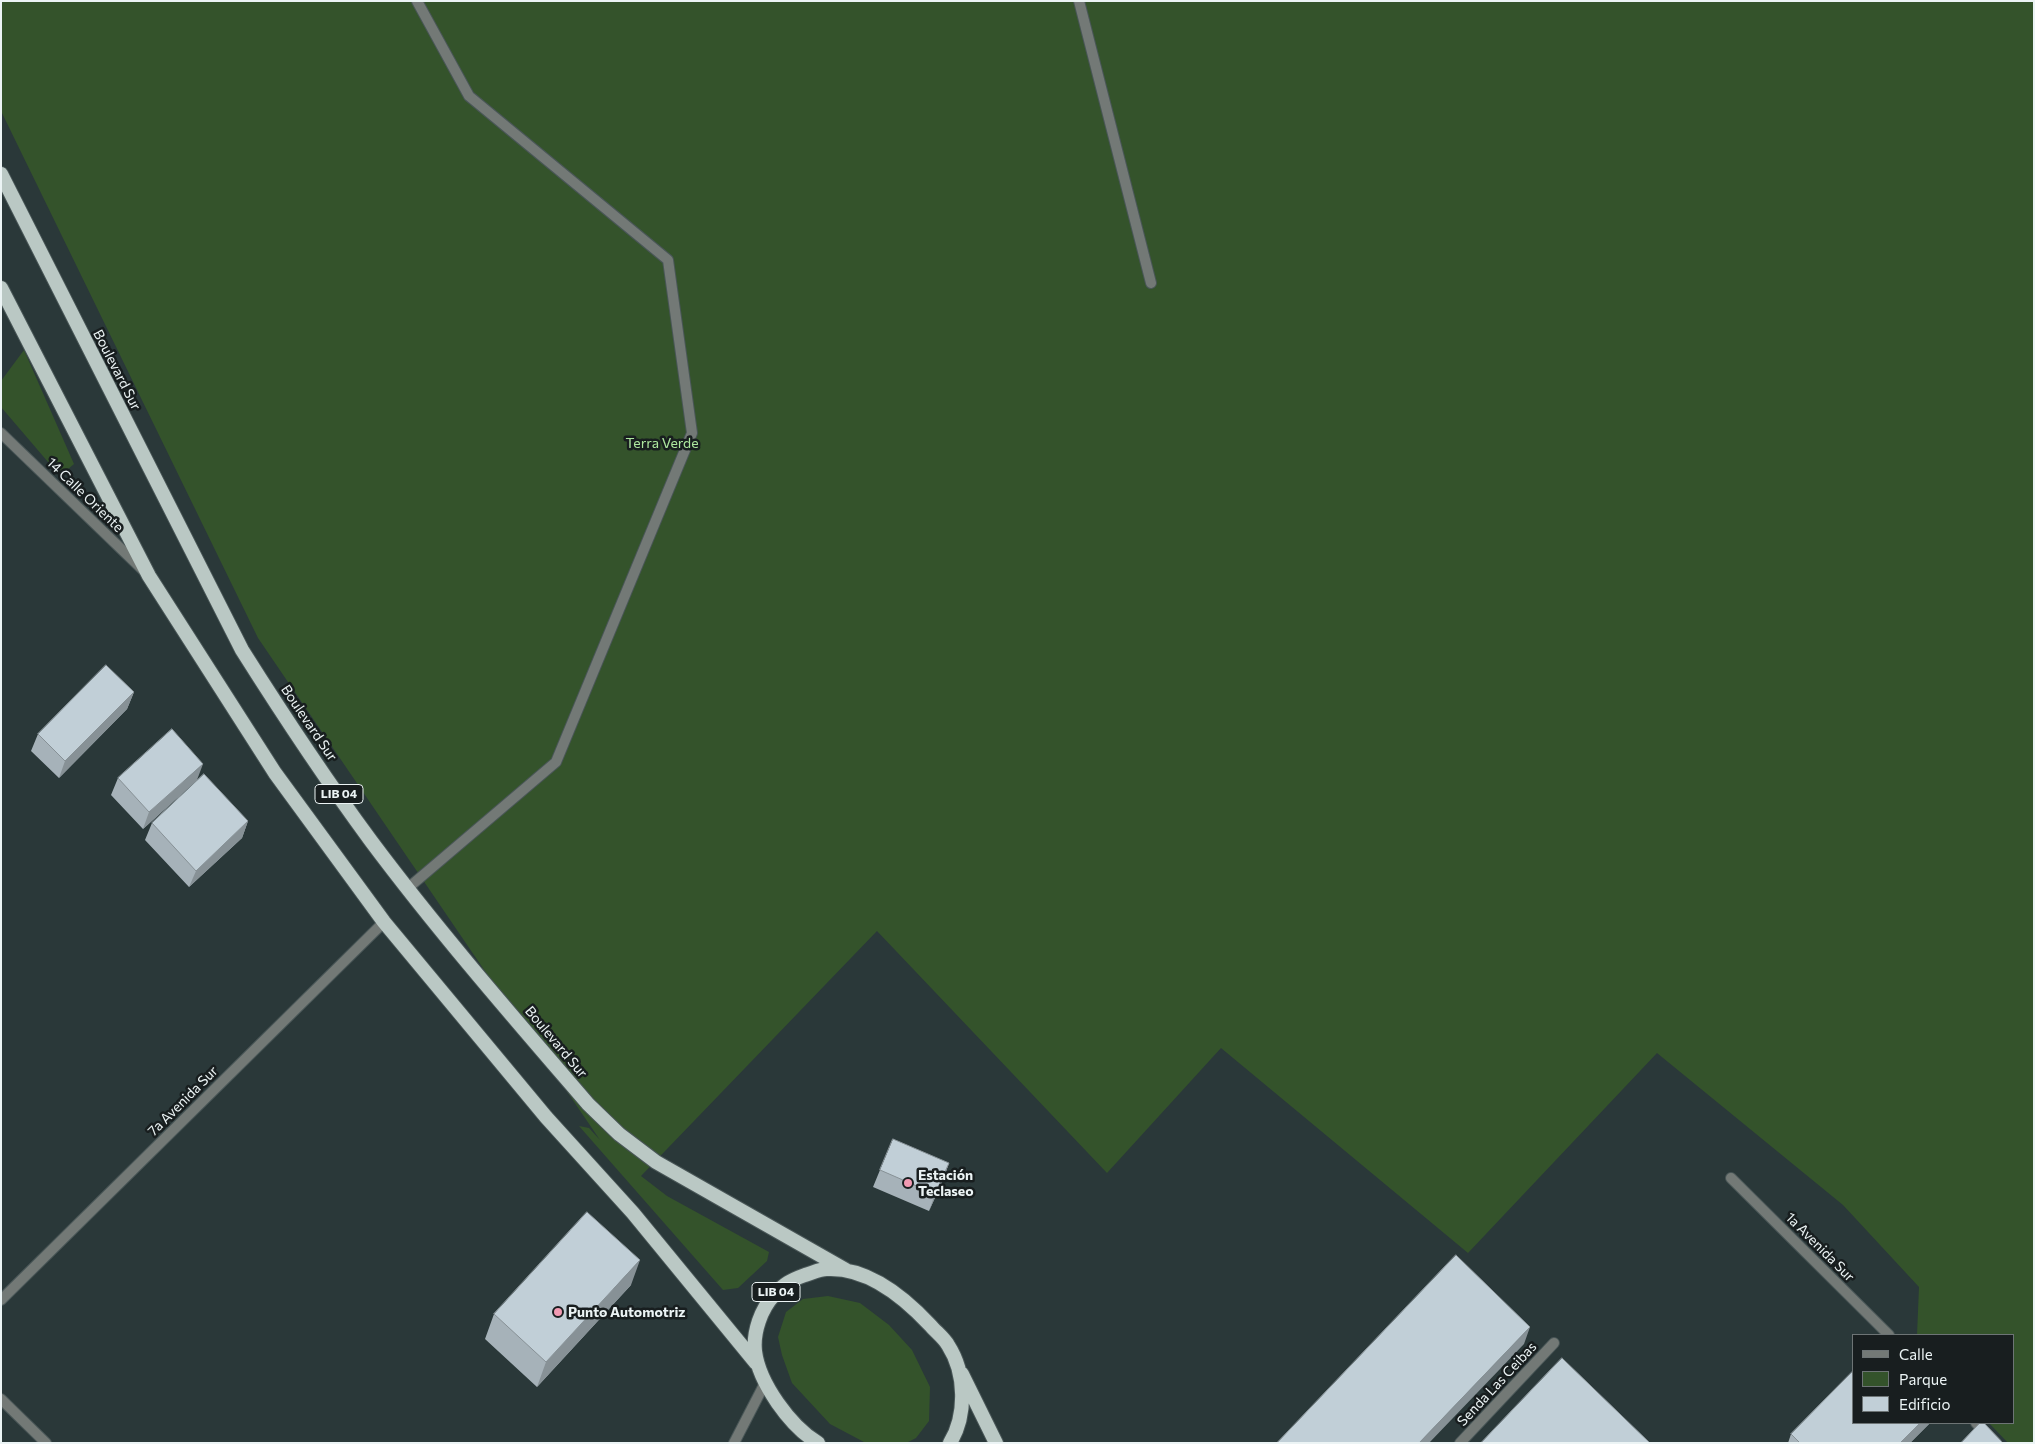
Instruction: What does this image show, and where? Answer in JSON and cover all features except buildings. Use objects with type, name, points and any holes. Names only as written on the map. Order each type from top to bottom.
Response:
[{"type":"highway","name":"Boulevard Sur","points":[[1,174],[242,650],[285,718],[370,840],[588,1104],[619,1134],[656,1162],[846,1270]]},
{"type":"highway","name":"LIB 04","points":[[1,288],[5,304],[149,576],[275,773],[384,922],[546,1117],[639,1220],[756,1363],[765,1383],[778,1404],[810,1438],[818,1443]]},
{"type":"highway","name":"LIB 04","points":[[756,1363],[754,1342],[759,1320],[769,1300],[784,1283],[825,1268],[846,1270],[885,1286],[909,1302],[948,1345],[996,1443]]},
{"type":"highway","name":"LIB 04","points":[[950,1443],[959,1428],[963,1402],[957,1365]]},
{"type":"street","points":[[408,888],[556,762],[692,433],[668,260],[469,96],[417,1]]},
{"type":"street","points":[[1079,1],[1151,283]]},
{"type":"street","name":"14 Calle Oriente","points":[[1,433],[149,576]]},
{"type":"street","name":"7a Avenida Sur","points":[[1,1300],[384,922]]},
{"type":"street","name":"1a Avenida Sur","points":[[1731,1178],[1888,1334]]},
{"type":"street","name":"Senda Las Ceibas","points":[[1460,1443],[1554,1343]]},
{"type":"street","points":[[734,1443],[765,1383]]},
{"type":"street","points":[[1,1399],[46,1443]]},
{"type":"street","points":[[1977,1424],[1996,1443]]},
{"type":"green space","name":"Terra Verde","points":[[1,1],[2034,1],[2034,1443],[2008,1443],[1990,1424],[2015,1424],[2015,1334],[1917,1334],[1919,1287],[1843,1205],[1657,1053],[1468,1253],[1221,1048],[1107,1173],[877,931],[641,1176],[667,1196],[769,1252],[767,1261],[738,1288],[723,1290],[579,1126],[589,1128],[600,1140],[258,638],[1,111]]},
{"type":"green space","points":[[24,350],[74,464],[60,476],[1,407],[1,381]]},
{"type":"green space","points":[[828,1296],[860,1303],[889,1325],[912,1350],[930,1387],[929,1421],[916,1438],[906,1443],[864,1442],[830,1424],[792,1383],[778,1337],[786,1312],[803,1299]]},
{"type":"place","name":"Estación Teclaseo","points":[[908,1183]]},
{"type":"place","name":"Punto Automotriz","points":[[558,1312]]}]
